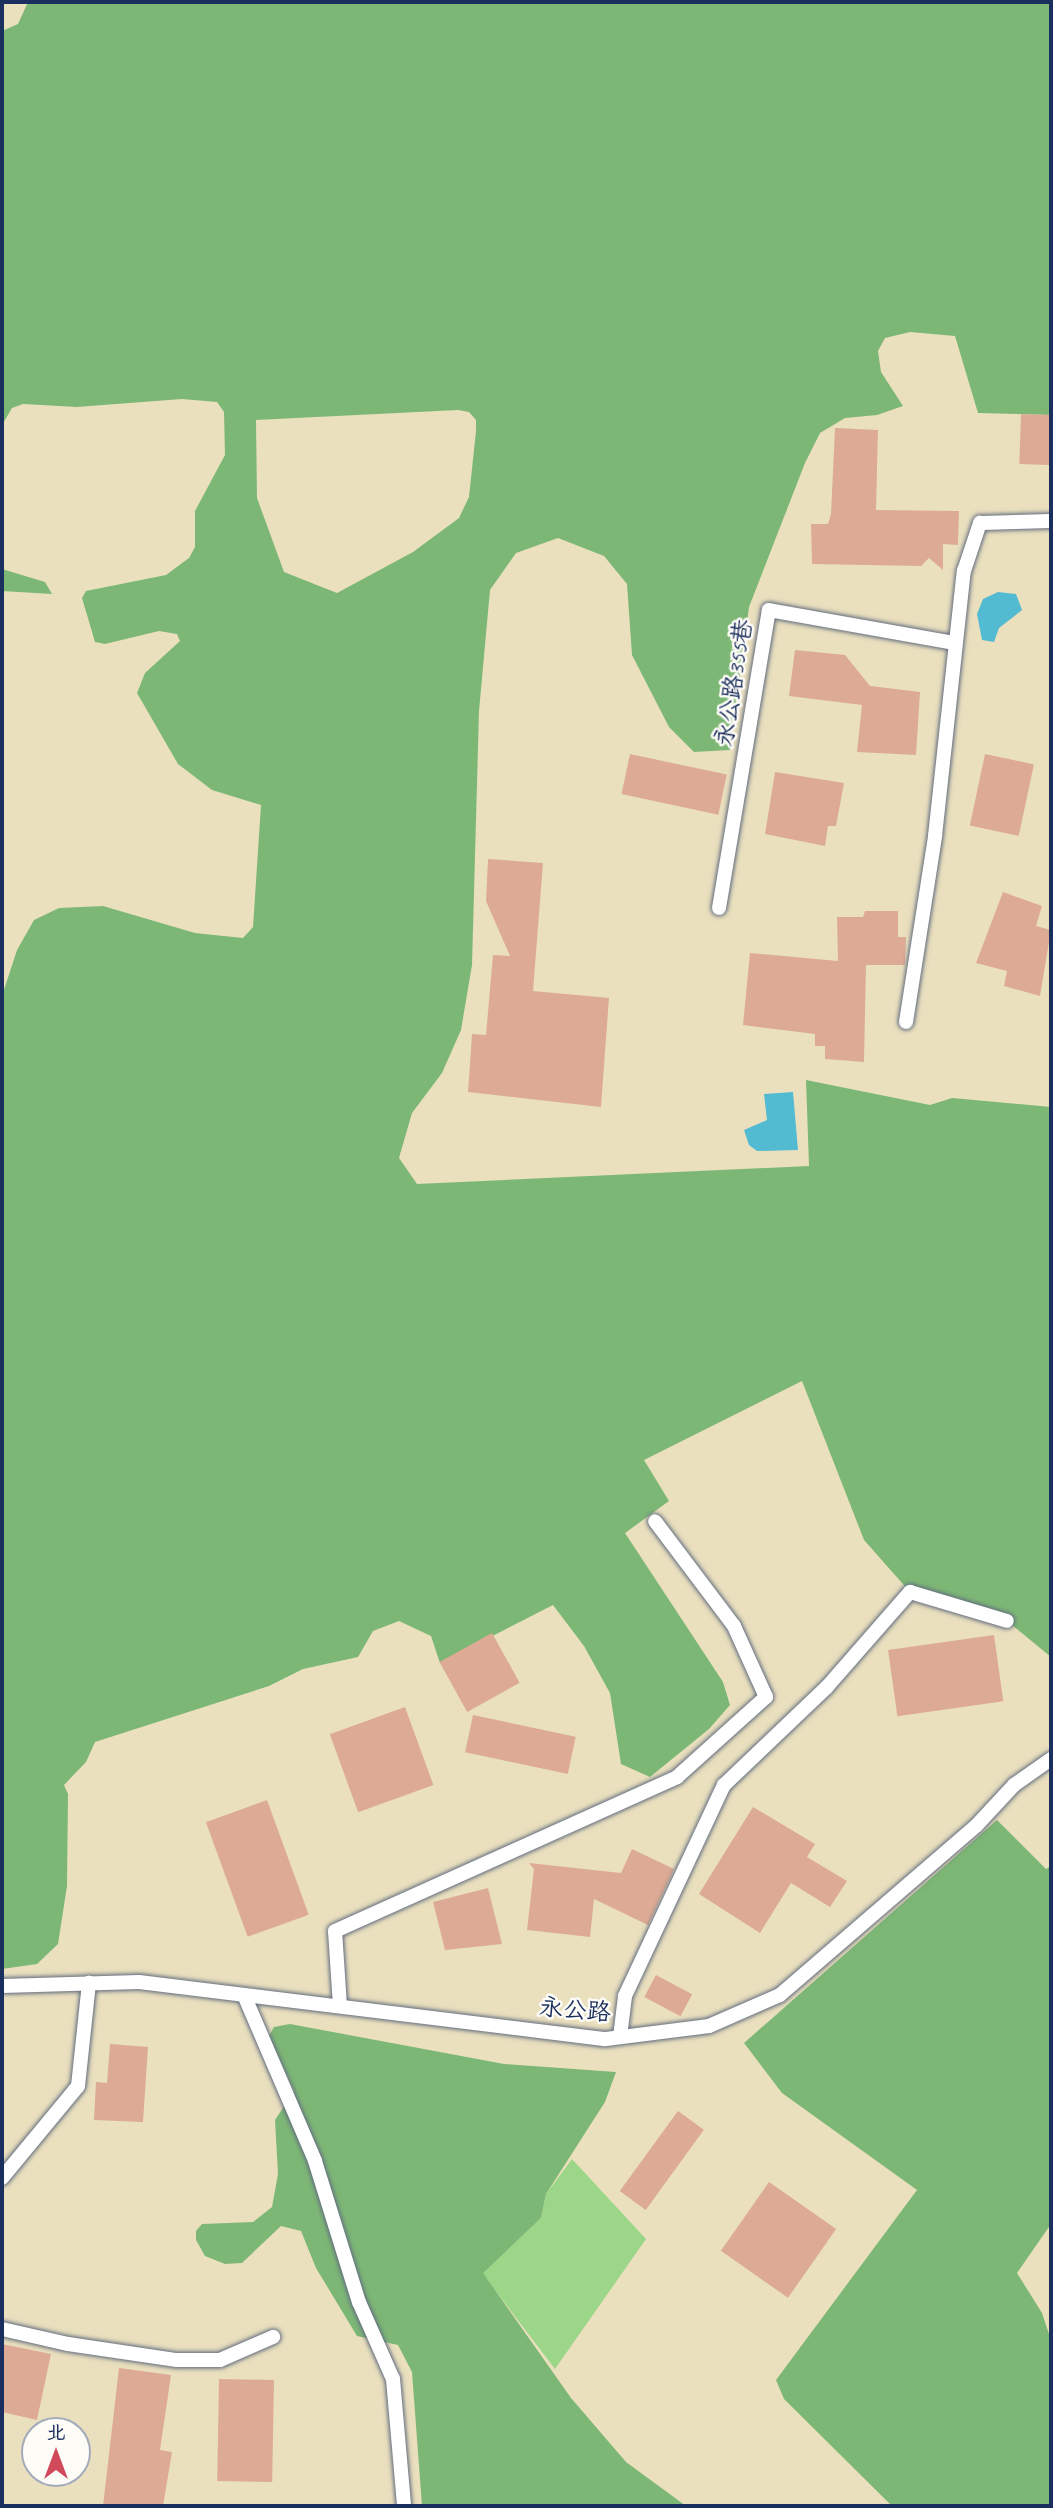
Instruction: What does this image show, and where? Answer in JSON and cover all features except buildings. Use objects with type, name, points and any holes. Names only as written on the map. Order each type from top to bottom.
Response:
[{"type":"lane","points":[[906,1022],[935,836],[964,571],[980,523],[1051,521]]},
{"type":"lane","name":"永公路355巷","points":[[719,908],[769,610],[955,643]]},
{"type":"lane","points":[[340,2006],[335,1931],[677,1777],[766,1697],[734,1626],[655,1521]]},
{"type":"lane","points":[[620,2037],[625,1996],[724,1785],[826,1688],[910,1592],[1007,1622]]},
{"type":"lane","name":"永公路","points":[[2,1986],[139,1982],[620,2037],[709,2026],[780,1995],[976,1826],[1014,1785],[1051,1759]]},
{"type":"lane","points":[[2,2178],[78,2086],[89,1983]]},
{"type":"lane","points":[[244,1995],[315,2161],[359,2302],[393,2379],[404,2506]]},
{"type":"lane","points":[[2,2329],[68,2344],[177,2360],[220,2360],[273,2337]]},
{"type":"green space","points":[[28,2],[1051,2],[1051,415],[978,413],[955,336],[910,332],[885,338],[878,351],[881,372],[903,406],[877,415],[845,418],[820,433],[805,463],[749,607],[730,750],[694,752],[669,727],[632,655],[627,584],[604,556],[558,538],[516,553],[490,590],[479,711],[472,965],[461,1030],[442,1073],[412,1113],[399,1158],[417,1184],[809,1166],[806,1080],[930,1105],[952,1098],[1051,1107],[1051,1657],[1007,1621],[910,1592],[864,1540],[802,1381],[644,1460],[669,1501],[625,1533],[723,1682],[730,1705],[709,1729],[650,1777],[621,1764],[610,1693],[584,1646],[553,1605],[440,1663],[431,1636],[399,1621],[373,1631],[358,1657],[303,1669],[269,1686],[95,1742],[86,1762],[64,1785],[68,1794],[67,1886],[58,1944],[37,1964],[2,1969],[2,996],[17,950],[34,920],[59,908],[103,906],[195,933],[243,938],[253,927],[261,805],[212,790],[178,764],[137,693],[145,673],[180,641],[177,634],[159,631],[105,644],[95,642],[82,598],[86,591],[166,575],[189,558],[195,547],[195,511],[225,455],[224,412],[217,402],[182,399],[77,407],[23,404],[12,408],[2,425],[2,31],[18,24]],"holes":[[[458,410],[469,412],[476,420],[476,431],[469,497],[459,518],[413,552],[337,593],[284,572],[257,498],[256,420]]]},
{"type":"green space","points":[[2,569],[45,582],[52,594],[2,591]]},
{"type":"green space","points":[[997,1820],[1046,1869],[1051,1866],[1051,2224],[1017,2273],[1042,2313],[1051,2340],[1051,2506],[892,2506],[784,2399],[776,2380],[917,2190],[782,2093],[744,2043]]},
{"type":"green space","points":[[290,2024],[504,2064],[616,2072],[605,2102],[546,2194],[541,2218],[483,2273],[571,2398],[626,2462],[686,2506],[422,2506],[412,2372],[398,2345],[357,2336],[316,2268],[301,2231],[281,2226],[242,2263],[225,2264],[205,2256],[196,2240],[196,2231],[202,2224],[253,2222],[272,2207],[278,2174],[275,2120],[294,2091],[269,2036],[274,2027]]},
{"type":"green space","points":[[572,2159],[646,2239],[555,2369],[482,2273],[541,2218],[546,2194]]},
{"type":"water","points":[[998,592],[1016,594],[1022,610],[999,628],[994,642],[982,640],[977,614],[983,599]]},
{"type":"water","points":[[793,1092],[798,1150],[757,1151],[749,1145],[744,1130],[767,1120],[764,1094]]}]
